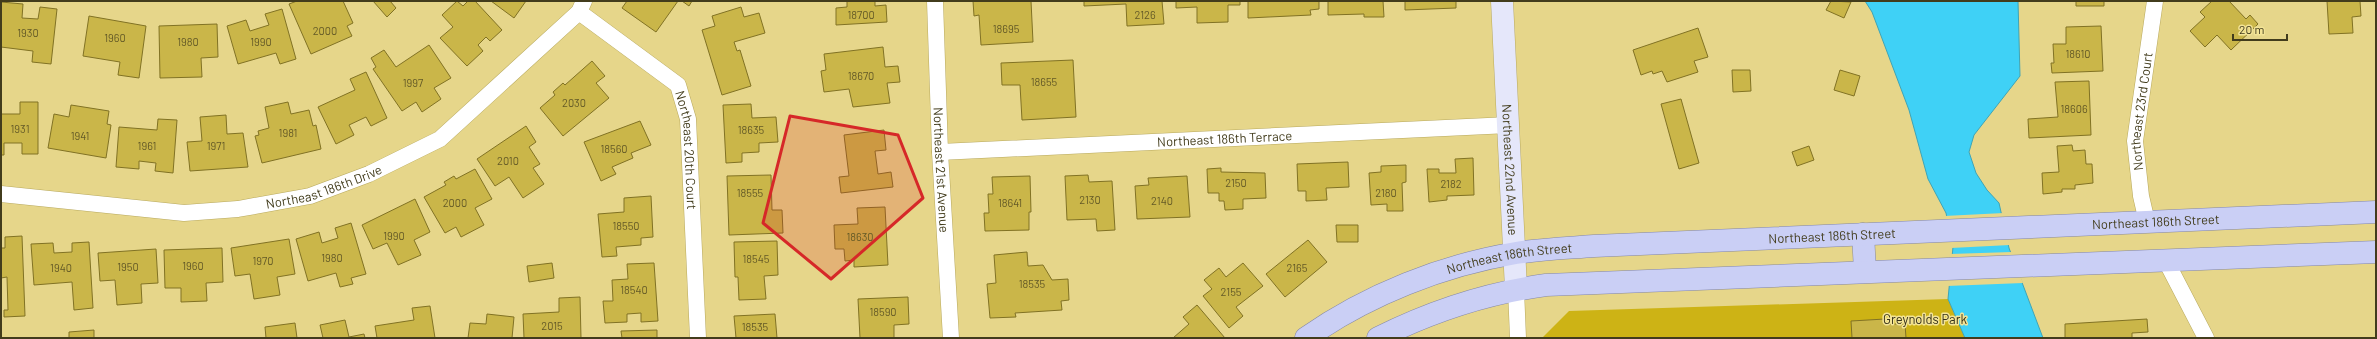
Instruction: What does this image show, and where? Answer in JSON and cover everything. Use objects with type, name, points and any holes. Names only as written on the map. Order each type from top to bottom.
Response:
[{"type":"main road","name":"Northeast 186th Street","points":[[1306,338],[1355,309],[1402,286],[1462,265],[1514,253],[1594,246],[2014,229],[2376,212]]},
{"type":"main road","points":[[1863,234],[1865,271]]},
{"type":"main road","points":[[1378,338],[1431,314],[1468,300],[1516,289],[1580,283],[1932,268],[2166,261],[2376,252]]},
{"type":"street","name":"Northeast 21st Avenue","points":[[935,1],[940,152],[951,338]]},
{"type":"street","name":"Northeast 22nd Avenue","points":[[1502,1],[1518,338]]},
{"type":"street","name":"Northeast 23rd Court","points":[[2147,222],[2141,196],[2135,141],[2154,1]]},
{"type":"street","name":"Northeast 186th Drive","points":[[1,194],[184,213],[238,209],[310,196],[369,174],[440,138],[581,6]]},
{"type":"street","name":"Northeast 20th Court","points":[[581,6],[678,86],[688,119],[698,338]]},
{"type":"street","name":"Northeast 186th Terrace","points":[[940,152],[1508,125]]},
{"type":"street","points":[[2166,261],[2206,338]]},
{"type":"highlighted area","points":[[790,116],[898,135],[923,198],[831,279],[763,223]]},
{"type":"green space","name":"Greynolds Park","points":[[1948,299],[1965,338],[1542,338],[1569,311]]},
{"type":"water","points":[[1865,1],[2018,1],[2020,76],[1974,135],[1969,152],[1976,173],[1987,190],[1999,203],[2009,248],[2043,338],[1965,338],[1948,299],[1953,247],[1946,213],[1928,179],[1909,110],[1872,12]]},
{"type":"pier","points":[[2004,213],[2010,245],[1951,248],[1944,216]]},
{"type":"pier","points":[[2012,252],[2023,283],[1947,286],[1950,254]]},
{"type":"building","points":[[297,1],[343,1],[353,23],[347,26],[352,36],[311,54],[289,4]]},
{"type":"building","points":[[373,1],[390,1],[396,8],[387,17]]},
{"type":"building","points":[[457,1],[463,6],[468,1],[475,1],[502,30],[490,41],[486,37],[478,45],[483,51],[467,66],[440,38],[453,27],[442,15]]},
{"type":"building","points":[[491,1],[526,1],[514,18]]},
{"type":"building","points":[[627,1],[678,1],[656,32],[622,8]]},
{"type":"building","points":[[682,1],[692,1],[689,6]]},
{"type":"building","points":[[847,1],[875,1],[875,6],[886,5],[887,22],[836,25],[836,8],[847,7]]},
{"type":"building","points":[[973,1],[1031,1],[1033,42],[981,45],[979,15],[974,16]]},
{"type":"building","points":[[1084,1],[1162,1],[1164,24],[1127,26],[1126,4],[1084,6]]},
{"type":"building","points":[[1176,1],[1240,1],[1240,5],[1228,5],[1228,22],[1197,23],[1197,7],[1176,8]]},
{"type":"building","points":[[1248,1],[1319,1],[1319,9],[1310,10],[1311,15],[1248,18]]},
{"type":"building","points":[[1328,1],[1383,1],[1384,17],[1364,17],[1364,14],[1328,15]]},
{"type":"building","points":[[1405,1],[1456,1],[1456,8],[1405,10]]},
{"type":"building","points":[[1831,1],[1851,2],[1844,18],[1826,10]]},
{"type":"building","points":[[2076,1],[2104,1],[2104,6],[2076,6]]},
{"type":"building","points":[[2212,1],[2229,1],[2246,19],[2250,15],[2258,24],[2231,50],[2217,35],[2205,47],[2190,31],[2205,17],[2200,12]]},
{"type":"building","points":[[2327,1],[2360,1],[2361,16],[2352,17],[2353,33],[2329,34]]},
{"type":"building","points":[[1,2],[23,4],[22,18],[38,19],[40,7],[57,9],[51,64],[32,62],[33,51],[1,47]]},
{"type":"building","points":[[741,7],[744,17],[759,13],[765,33],[734,42],[737,51],[740,50],[751,86],[722,95],[702,30],[715,26],[712,16]]},
{"type":"building","points":[[282,9],[296,59],[280,64],[276,53],[238,64],[227,26],[246,20],[250,31],[269,25],[265,14]]},
{"type":"building","points":[[89,16],[146,26],[139,78],[118,75],[120,62],[83,56]]},
{"type":"building","points":[[217,24],[218,57],[201,58],[202,77],[160,78],[159,26]]},
{"type":"building","points":[[2101,26],[2103,71],[2052,73],[2051,63],[2054,63],[2053,44],[2066,44],[2066,27]]},
{"type":"building","points":[[1698,28],[1708,57],[1694,61],[1698,72],[1667,82],[1662,71],[1653,74],[1652,71],[1641,75],[1633,50]]},
{"type":"building","points":[[429,45],[451,78],[434,88],[441,99],[422,112],[416,102],[402,111],[373,69],[376,67],[371,58],[384,50],[396,67]]},
{"type":"building","points":[[883,47],[885,67],[898,66],[900,82],[887,83],[890,103],[853,107],[849,89],[824,92],[821,71],[826,70],[824,54]]},
{"type":"building","points":[[1073,60],[1076,117],[1022,120],[1020,85],[1002,85],[1001,63]]},
{"type":"building","points":[[592,61],[605,76],[596,83],[609,98],[563,136],[540,108],[555,95],[553,92],[563,83],[565,85]]},
{"type":"building","points":[[1732,70],[1750,70],[1751,91],[1733,92]]},
{"type":"building","points":[[1840,70],[1860,76],[1854,96],[1834,90]]},
{"type":"building","points":[[366,72],[387,118],[371,126],[366,117],[349,125],[354,135],[336,144],[318,107],[355,90],[350,79]]},
{"type":"building","points":[[2089,81],[2091,135],[2029,138],[2028,119],[2058,117],[2055,82]]},
{"type":"building","points":[[1681,99],[1699,163],[1679,169],[1661,104]]},
{"type":"building","points":[[20,102],[38,102],[38,154],[22,154],[22,143],[4,143],[4,155],[1,155],[1,114],[20,114]]},
{"type":"building","points":[[288,102],[291,114],[309,110],[313,126],[316,125],[321,149],[262,163],[255,136],[259,135],[258,131],[269,128],[265,107]]},
{"type":"building","points":[[751,104],[752,118],[776,117],[778,142],[759,143],[759,152],[742,153],[742,162],[726,163],[723,105]]},
{"type":"building","points":[[71,105],[109,111],[107,124],[111,125],[106,158],[48,148],[54,114],[69,117]]},
{"type":"building","points":[[226,115],[227,134],[243,133],[248,167],[190,171],[187,142],[202,141],[200,117]]},
{"type":"building","points":[[158,119],[177,120],[173,173],[155,171],[156,163],[139,161],[139,169],[116,167],[119,127],[157,130]]},
{"type":"building","points":[[640,121],[651,145],[631,153],[633,158],[612,167],[616,174],[601,181],[584,142]]},
{"type":"building","points":[[526,126],[536,142],[529,147],[540,164],[533,168],[544,184],[523,198],[509,177],[495,186],[477,159]]},
{"type":"building","points":[[884,130],[886,150],[875,151],[878,174],[891,172],[893,187],[841,193],[839,177],[849,176],[844,135]]},
{"type":"building","points":[[2072,145],[2073,151],[2085,150],[2086,164],[2092,164],[2093,183],[2075,185],[2075,189],[2062,189],[2062,192],[2043,194],[2042,173],[2059,172],[2057,146]]},
{"type":"building","points":[[1809,146],[1814,160],[1797,166],[1792,152]]},
{"type":"building","points":[[1473,158],[1474,195],[1447,196],[1447,200],[1429,202],[1427,169],[1439,169],[1439,173],[1456,173],[1455,159]]},
{"type":"building","points":[[1348,162],[1349,187],[1326,188],[1327,200],[1306,201],[1306,191],[1298,191],[1297,164]]},
{"type":"building","points":[[1406,165],[1406,182],[1402,183],[1403,211],[1387,211],[1387,204],[1371,205],[1369,173],[1381,172],[1381,166]]},
{"type":"building","points":[[1221,168],[1221,172],[1265,173],[1266,198],[1243,199],[1243,209],[1225,210],[1224,201],[1219,201],[1219,193],[1208,193],[1207,169]]},
{"type":"building","points":[[475,169],[492,199],[475,208],[484,225],[461,237],[456,227],[445,233],[424,197],[446,185],[444,182],[454,176],[456,179]]},
{"type":"building","points":[[771,175],[772,210],[782,210],[783,233],[729,235],[727,176]]},
{"type":"building","points":[[1088,175],[1089,182],[1112,181],[1115,230],[1097,231],[1096,219],[1067,220],[1065,176]]},
{"type":"building","points":[[1030,176],[1031,212],[1029,212],[1029,230],[985,231],[984,213],[989,213],[988,194],[993,194],[992,177]]},
{"type":"building","points":[[1187,176],[1190,217],[1137,219],[1135,186],[1149,185],[1148,178]]},
{"type":"building","points":[[651,196],[653,237],[641,238],[641,245],[616,247],[617,256],[602,257],[598,214],[624,212],[624,198]]},
{"type":"building","points":[[415,199],[430,232],[414,240],[421,255],[398,265],[387,243],[373,249],[362,225]]},
{"type":"building","points":[[885,207],[888,265],[854,267],[854,260],[845,261],[844,249],[835,249],[834,225],[858,224],[857,208]]},
{"type":"building","points":[[351,223],[366,274],[351,278],[353,284],[340,287],[336,273],[308,281],[296,239],[319,232],[322,243],[338,238],[335,228]]},
{"type":"building","points":[[1336,225],[1358,225],[1358,242],[1337,242]]},
{"type":"building","points":[[22,236],[25,316],[4,317],[4,310],[8,310],[7,277],[1,278],[1,248],[5,248],[5,237]]},
{"type":"building","points":[[289,239],[295,274],[277,277],[280,295],[254,299],[250,274],[235,276],[231,248]]},
{"type":"building","points":[[1308,240],[1327,262],[1285,297],[1266,274]]},
{"type":"building","points":[[777,241],[778,275],[764,276],[766,299],[739,300],[738,277],[735,277],[734,242]]},
{"type":"building","points":[[89,242],[93,308],[74,310],[72,282],[34,285],[31,244],[53,243],[54,253],[72,252],[72,243]]},
{"type":"building","points":[[222,248],[223,282],[206,283],[207,301],[181,302],[181,288],[165,288],[164,250]]},
{"type":"building","points":[[156,249],[158,283],[141,284],[142,303],[117,305],[115,280],[100,281],[98,253]]},
{"type":"building","points":[[1027,252],[1028,266],[1043,265],[1052,280],[1068,279],[1069,300],[1061,301],[1062,310],[1015,313],[1016,317],[990,318],[987,284],[996,283],[994,255]]},
{"type":"building","points":[[552,263],[554,278],[529,282],[527,266]]},
{"type":"building","points":[[654,263],[658,321],[641,322],[641,313],[627,314],[627,322],[605,323],[603,301],[613,301],[612,280],[628,279],[627,264]]},
{"type":"building","points":[[1243,263],[1263,286],[1236,307],[1243,316],[1229,328],[1203,296],[1212,289],[1204,280],[1219,268],[1226,277]]},
{"type":"building","points":[[580,297],[581,338],[524,338],[523,314],[559,312],[559,298]]},
{"type":"building","points":[[908,297],[909,324],[894,325],[894,338],[860,338],[858,299]]},
{"type":"building","points":[[1197,305],[1225,338],[1173,338],[1189,324],[1183,317]]},
{"type":"building","points":[[430,306],[435,338],[377,338],[375,326],[414,320],[412,308]]},
{"type":"building","points":[[487,314],[514,317],[512,338],[468,338],[470,323],[486,324]]},
{"type":"building","points":[[775,314],[777,338],[736,338],[734,316]]},
{"type":"building","points":[[1885,319],[1886,324],[1905,324],[1906,338],[1852,338],[1851,321]]},
{"type":"building","points":[[2147,319],[2148,332],[2132,333],[2132,338],[2065,338],[2065,324]]},
{"type":"building","points":[[345,320],[349,337],[364,334],[365,338],[323,338],[320,325]]},
{"type":"building","points":[[295,323],[297,338],[266,338],[265,327]]},
{"type":"building","points":[[94,330],[94,338],[69,338],[69,332]]},
{"type":"building","points":[[657,330],[657,338],[622,338],[621,331]]}]
